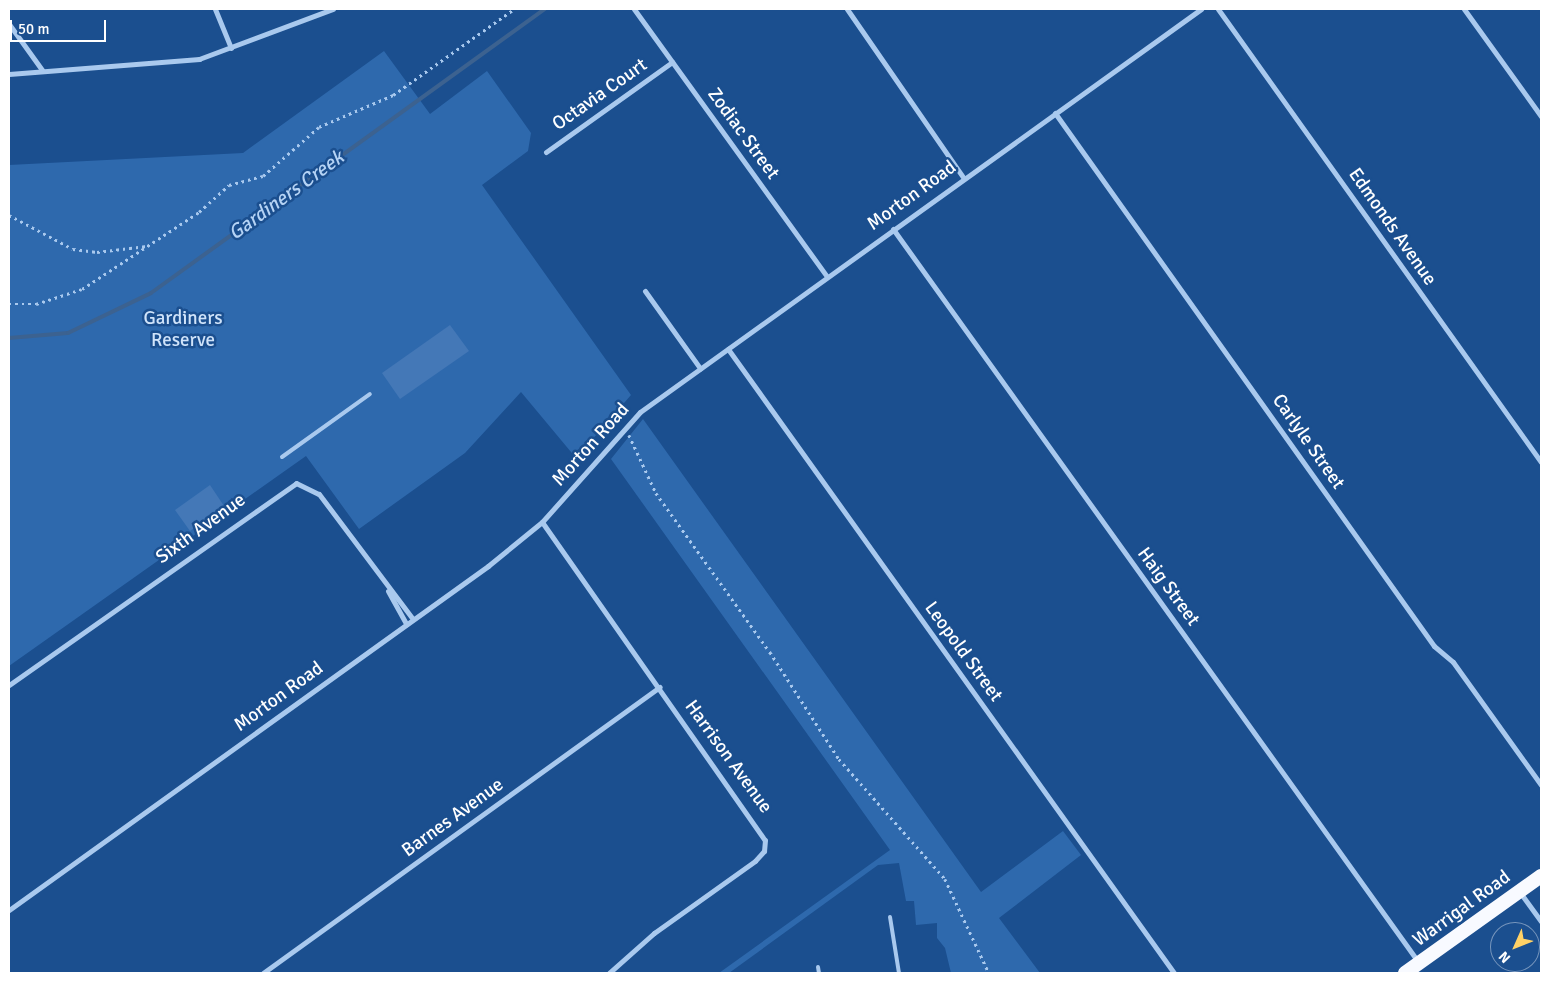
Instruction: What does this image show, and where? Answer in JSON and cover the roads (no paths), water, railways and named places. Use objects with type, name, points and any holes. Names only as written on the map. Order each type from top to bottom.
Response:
[{"type":"highway","name":"Warrigal Road","points":[[1405,973],[1541,876]]},
{"type":"street","points":[[215,9],[231,48]]},
{"type":"street","points":[[9,74],[198,59],[333,9]]},
{"type":"street","name":"Zodiac Street","points":[[634,9],[827,277]]},
{"type":"street","points":[[847,9],[963,177]]},
{"type":"street","name":"Morton Road","points":[[9,910],[413,619],[542,522],[624,428],[700,368],[963,177],[1201,9]]},
{"type":"street","name":"Edmonds Avenue","points":[[1218,9],[1541,462]]},
{"type":"street","points":[[1464,9],[1541,116]]},
{"type":"street","points":[[9,24],[42,70]]},
{"type":"street","name":"Octavia Court","points":[[546,152],[672,62]]},
{"type":"street","name":"Carlyle Street","points":[[1055,113],[1434,646],[1453,662],[1541,784]]},
{"type":"street","name":"Haig Street","points":[[893,229],[1419,963]]},
{"type":"street","points":[[645,291],[700,368]]},
{"type":"street","name":"Leopold Street","points":[[728,349],[1174,973]]},
{"type":"street","name":"Sixth Avenue","points":[[9,685],[292,484],[309,486],[319,494],[386,588],[413,619]]},
{"type":"street","name":"Harrison Avenue","points":[[542,522],[762,829],[765,845],[755,861],[654,934],[609,973]]},
{"type":"street","name":"Sixth Avenue","points":[[386,588],[406,624]]},
{"type":"street","name":"Barnes Avenue","points":[[263,973],[660,688]]},
{"type":"street","points":[[1520,891],[1541,921]]},
{"type":"lane","points":[[282,457],[370,394]]},
{"type":"lane","points":[[890,917],[899,973]]},
{"type":"lane","points":[[818,967],[819,973]]},
{"type":"waterway","name":"Gardiners Creek","points":[[9,338],[68,333],[151,293],[545,9]]},
{"type":"park label","name":"Gardiners Reserve","points":[[183,330]]}]
